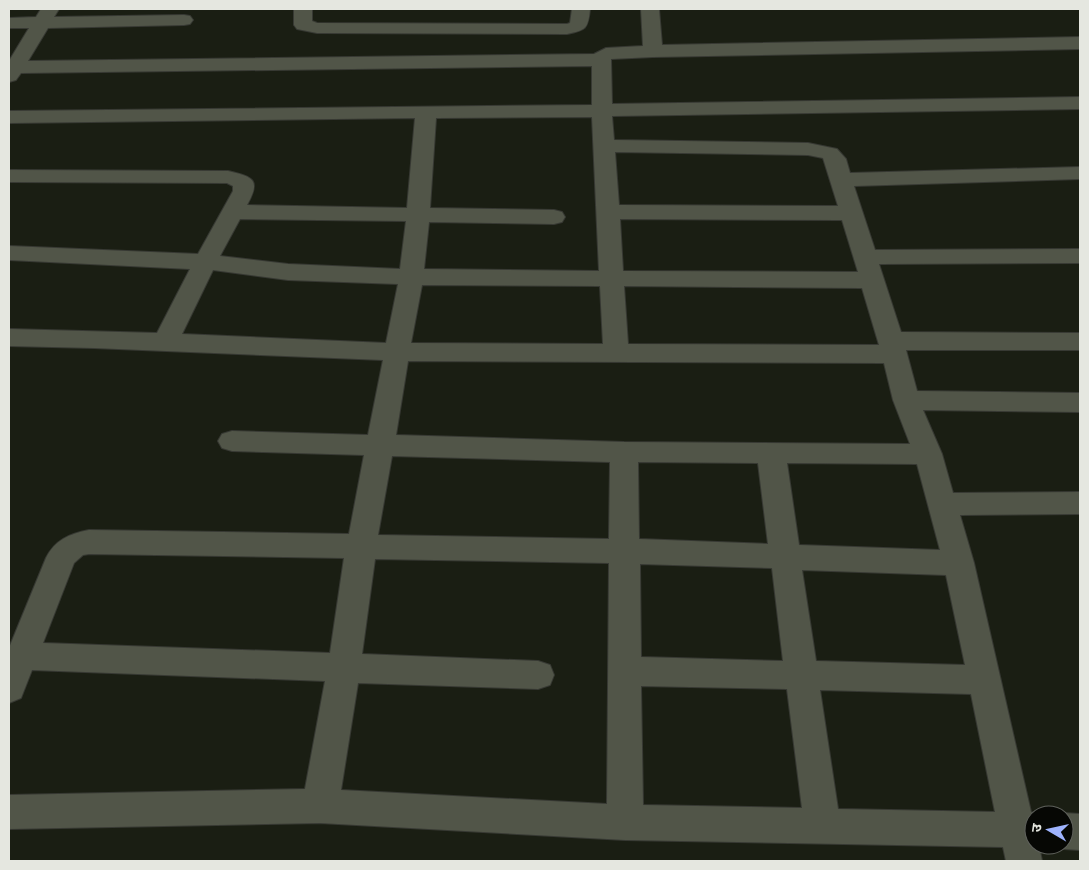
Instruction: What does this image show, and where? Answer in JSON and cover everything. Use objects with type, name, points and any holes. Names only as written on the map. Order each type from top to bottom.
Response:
[{"type":"street","points":[[303,9],[303,25],[308,27],[567,29],[579,24],[581,9]]},
{"type":"street","points":[[391,9],[391,28]]},
{"type":"street","points":[[650,9],[653,51]]},
{"type":"street","points":[[11,70],[46,15]]},
{"type":"street","points":[[9,23],[46,15],[184,20]]},
{"type":"street","points":[[616,352],[602,112],[602,56],[612,52],[1080,43]]},
{"type":"street","points":[[11,70],[602,60]]},
{"type":"street","points":[[9,117],[179,114],[602,112],[1080,103]]},
{"type":"street","points":[[320,806],[344,668],[361,548],[411,278],[426,112]]},
{"type":"street","points":[[605,146],[822,150],[830,153],[835,159],[893,348],[906,400],[928,454],[959,563],[984,680],[1024,836]]},
{"type":"street","points":[[842,180],[1080,173]]},
{"type":"street","points":[[9,176],[228,177],[239,180],[244,185],[244,191],[205,262],[165,342]]},
{"type":"street","points":[[233,212],[554,217]]},
{"type":"street","points":[[608,212],[851,213]]},
{"type":"street","points":[[9,253],[205,262],[288,272],[411,278],[612,278],[869,268],[1080,256]]},
{"type":"street","points":[[9,338],[165,342],[397,352],[616,352],[893,348],[1080,341]]},
{"type":"street","points":[[906,400],[1080,402]]},
{"type":"street","points":[[232,441],[624,452],[928,454]]},
{"type":"street","points":[[624,452],[625,822]]},
{"type":"street","points":[[771,453],[822,825]]},
{"type":"street","points":[[942,504],[1080,503]]},
{"type":"street","points":[[9,688],[20,656],[61,558],[66,550],[76,544],[89,542],[624,551],[959,563]]},
{"type":"street","points":[[20,656],[538,675]]},
{"type":"street","points":[[625,672],[984,680]]},
{"type":"street","points":[[9,812],[320,806],[625,822],[822,825],[1024,840]]}]
